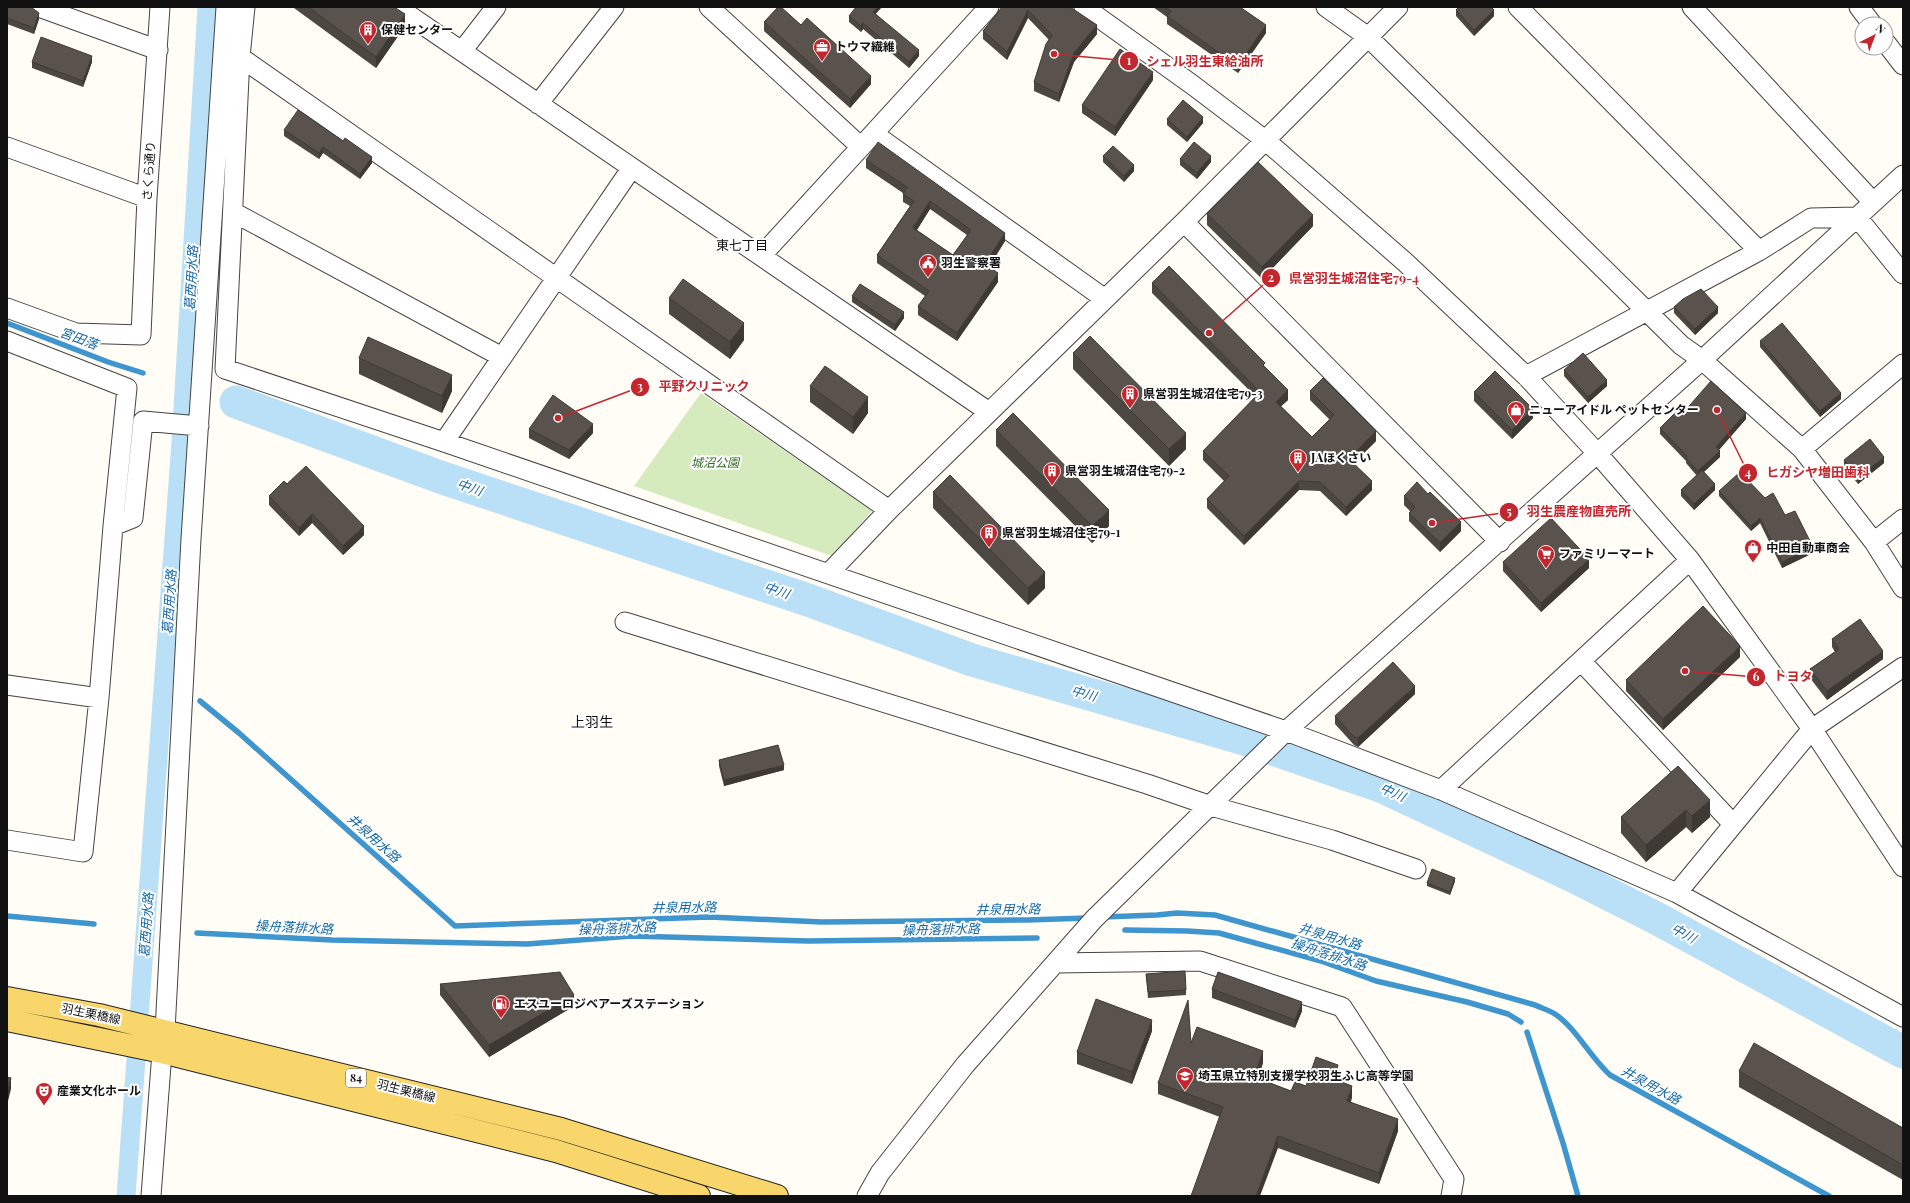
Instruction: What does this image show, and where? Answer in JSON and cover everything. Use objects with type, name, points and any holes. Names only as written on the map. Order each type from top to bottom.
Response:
[{"type":"main road","name":"羽生栗橋線","points":[[7,998],[100,1015],[561,1129],[776,1196]]},
{"type":"main road","name":"羽生栗橋線","points":[[7,1020],[162,1052],[556,1151],[700,1196]]},
{"type":"street","points":[[39,7],[158,50]]},
{"type":"street","name":"さくら通り","points":[[7,308],[76,333],[141,335],[147,198],[160,7]]},
{"type":"street","points":[[165,1031],[199,426],[226,7]]},
{"type":"street","points":[[245,7],[240,57],[225,369],[444,442],[1286,732],[1441,790],[1676,893],[1903,1017]]},
{"type":"street","points":[[397,7],[631,169],[762,256],[989,412]]},
{"type":"street","points":[[462,51],[496,7]]},
{"type":"street","points":[[538,104],[614,7]]},
{"type":"street","points":[[709,7],[868,141],[1105,299]]},
{"type":"street","points":[[762,256],[989,7]]},
{"type":"street","points":[[1084,7],[1194,86],[1265,140],[1405,262],[1526,376],[1690,560],[1812,729],[1903,867]]},
{"type":"street","points":[[1326,7],[1368,37],[1682,345],[1702,360],[1802,449],[1874,542],[1903,588]]},
{"type":"street","points":[[828,574],[889,510],[1184,222],[1398,7]]},
{"type":"street","points":[[1518,7],[1759,251]]},
{"type":"street","points":[[1692,7],[1873,202]]},
{"type":"street","points":[[1859,7],[1866,16]]},
{"type":"street","points":[[1894,54],[1903,66]]},
{"type":"street","points":[[240,57],[889,510]]},
{"type":"street","points":[[7,147],[147,198]]},
{"type":"street","points":[[444,442],[631,169]]},
{"type":"street","points":[[867,1196],[880,1174],[965,1065],[1094,919],[1286,732],[1702,360],[1903,175]]},
{"type":"street","points":[[233,212],[502,357]]},
{"type":"street","points":[[1526,376],[1759,251],[1811,218],[1857,217]]},
{"type":"street","points":[[1857,217],[1903,274]]},
{"type":"street","points":[[1184,222],[1500,542]]},
{"type":"street","points":[[7,341],[127,388],[113,526],[99,698],[83,852],[7,840]]},
{"type":"street","points":[[1802,449],[1903,364]]},
{"type":"street","points":[[113,526],[133,518],[143,422],[199,426]]},
{"type":"street","points":[[1874,542],[1903,519]]},
{"type":"street","points":[[1441,790],[1690,560]]},
{"type":"street","points":[[625,622],[1147,784],[1211,806],[1332,840],[1416,870]]},
{"type":"street","points":[[1581,661],[1733,824]]},
{"type":"street","points":[[1676,893],[1812,729],[1903,668]]},
{"type":"street","points":[[7,685],[99,698]]},
{"type":"street","points":[[1055,963],[1200,961],[1342,1008],[1454,1178],[1451,1196]]},
{"type":"street","points":[[151,1196],[162,1052]]},
{"type":"green space","name":"城沼公園","points":[[701,393],[872,511],[832,556],[634,486]]},
{"type":"building","points":[[7,7],[31,7],[39,13],[34,28],[7,18]]},
{"type":"building","name":"保健センター","points":[[308,7],[394,7],[405,14],[376,57]]},
{"type":"building","name":"トウマ繊維","points":[[778,7],[781,7],[801,25],[807,18],[871,76],[850,99],[764,22]]},
{"type":"building","points":[[856,7],[877,7],[873,12],[919,50],[909,62],[863,23],[861,26],[849,16]]},
{"type":"building","points":[[1002,7],[1070,7],[1097,25],[1074,53],[1059,94],[1034,82],[1046,44],[1052,35],[1028,10],[1007,52],[983,31]]},
{"type":"building","points":[[1164,7],[1240,7],[1266,25],[1238,66],[1167,16],[1171,11]]},
{"type":"building","points":[[1459,7],[1491,7],[1494,10],[1474,30],[1456,10]]},
{"type":"building","points":[[41,37],[92,56],[83,81],[32,62]]},
{"type":"building","points":[[1120,49],[1153,72],[1115,127],[1082,105]]},
{"type":"building","points":[[1183,100],[1203,117],[1187,137],[1167,119]]},
{"type":"building","points":[[298,110],[343,141],[345,138],[372,157],[360,174],[323,147],[319,153],[284,130]]},
{"type":"building","points":[[878,142],[1005,233],[985,264],[998,273],[957,333],[918,306],[929,291],[877,255],[914,201],[903,194],[907,187],[866,160]],"holes":[[[930,201],[971,230],[953,255],[913,228]]]},
{"type":"building","points":[[1194,142],[1211,156],[1197,173],[1180,159]]},
{"type":"building","points":[[1113,146],[1134,165],[1124,176],[1103,156]]},
{"type":"building","points":[[1258,162],[1313,215],[1262,267],[1207,214]]},
{"type":"building","points":[[1169,266],[1265,363],[1263,365],[1288,390],[1276,402],[1312,437],[1334,415],[1310,391],[1323,378],[1376,431],[1349,459],[1372,481],[1346,507],[1320,482],[1299,481],[1244,536],[1207,499],[1229,476],[1203,451],[1260,392],[1152,283]]},
{"type":"building","points":[[683,279],[744,323],[730,342],[669,298]]},
{"type":"building","points":[[860,284],[904,312],[895,325],[852,296]]},
{"type":"building","points":[[1701,289],[1718,307],[1695,329],[1674,307],[1683,299]]},
{"type":"building","points":[[1782,323],[1841,393],[1820,411],[1760,341]]},
{"type":"building","points":[[1090,336],[1186,433],[1169,449],[1073,353]]},
{"type":"building","points":[[368,337],[452,375],[442,396],[359,358]]},
{"type":"building","points":[[1583,353],[1607,380],[1588,397],[1564,370]]},
{"type":"building","points":[[825,366],[868,397],[853,417],[810,386]]},
{"type":"building","points":[[1495,371],[1533,409],[1512,430],[1474,392]]},
{"type":"building","points":[[1711,381],[1746,413],[1716,447],[1720,451],[1698,471],[1686,458],[1687,456],[1660,428],[1679,409],[1683,413]]},
{"type":"building","points":[[553,395],[593,424],[569,450],[529,429]]},
{"type":"building","points":[[1013,413],[1109,510],[1092,526],[996,430]]},
{"type":"building","points":[[1870,439],[1884,457],[1858,478],[1844,460]]},
{"type":"building","points":[[306,466],[364,526],[343,546],[312,514],[299,528],[269,496],[284,481],[287,484]]},
{"type":"building","points":[[1702,470],[1715,484],[1694,504],[1681,490]]},
{"type":"building","points":[[1740,472],[1765,498],[1773,493],[1785,515],[1795,511],[1813,547],[1782,562],[1760,518],[1751,526],[1719,491]]},
{"type":"building","points":[[950,475],[1045,572],[1028,588],[933,492]]},
{"type":"building","points":[[1417,482],[1428,494],[1430,492],[1461,522],[1440,543],[1409,513],[1415,507],[1404,496]]},
{"type":"building","name":"ファミリーマート","points":[[1551,518],[1589,559],[1541,603],[1503,562]]},
{"type":"building","points":[[1703,606],[1740,646],[1663,719],[1626,680]]},
{"type":"building","points":[[1860,619],[1883,651],[1827,691],[1810,669],[1839,649],[1832,639]]},
{"type":"building","points":[[1393,662],[1415,686],[1358,738],[1354,737],[1335,716]]},
{"type":"building","points":[[778,745],[784,765],[724,780],[719,760]]},
{"type":"building","points":[[1678,766],[1710,800],[1692,816],[1686,810],[1646,845],[1621,817]]},
{"type":"building","points":[[1432,869],[1455,878],[1450,892],[1427,883]]},
{"type":"building","points":[[1185,971],[1186,990],[1148,992],[1146,974]]},
{"type":"building","points":[[560,972],[574,995],[489,1045],[440,984]]},
{"type":"building","points":[[1218,972],[1302,1002],[1295,1020],[1212,989]]},
{"type":"building","points":[[1096,999],[1152,1020],[1132,1072],[1077,1052]]},
{"type":"building","points":[[1188,1000],[1191,1043],[1197,1027],[1263,1051],[1254,1077],[1291,1091],[1295,1082],[1306,1086],[1316,1057],[1338,1065],[1334,1079],[1352,1086],[1347,1101],[1398,1119],[1379,1173],[1278,1136],[1256,1196],[1191,1196],[1223,1107],[1158,1083]]},
{"type":"building","points":[[1754,1043],[1903,1128],[1903,1165],[1739,1071]]},
{"type":"building","points":[[7,1077],[11,1078],[7,1093]]},
{"type":"waterway","name":"葛西用水路","points":[[126,1196],[181,442],[207,7]]},
{"type":"waterway","name":"宮田落","points":[[7,323],[108,362],[143,373]]},
{"type":"waterway","name":"中川","points":[[236,402],[440,477],[808,600],[972,660],[1244,739],[1383,787],[1573,876],[1656,918],[1903,1052]]},
{"type":"waterway","name":"井泉用水路","points":[[200,701],[239,733],[455,926],[709,917],[822,922],[1088,918]]},
{"type":"waterway","name":"井泉用水路","points":[[1103,917],[1177,913],[1215,915],[1535,1005],[1553,1013],[1563,1020],[1610,1075],[1829,1196]]},
{"type":"waterway","points":[[7,916],[94,924]]},
{"type":"waterway","name":"操舟落排水路","points":[[1125,930],[1219,933],[1321,961],[1376,981],[1467,1002],[1508,1014],[1521,1022]]},
{"type":"waterway","name":"操舟落排水路","points":[[197,933],[332,940],[527,944],[632,936],[808,941],[1037,938]]},
{"type":"waterway","name":"操舟落排水路","points":[[1527,1032],[1563,1143],[1578,1196]]},
{"type":"place","name":"保健センター","points":[[368,45]]},
{"type":"place","name":"シェル羽生東給油所","points":[[1054,54]]},
{"type":"place","name":"トウマ繊維","points":[[822,62]]},
{"type":"place","name":"羽生警察署","points":[[928,278]]},
{"type":"place","name":"県営羽生城沼住宅79-4","points":[[1209,333]]},
{"type":"place","name":"県営羽生城沼住宅79-3","points":[[1130,409]]},
{"type":"place","name":"ヒガシヤ増田歯科","points":[[1717,410]]},
{"type":"place","name":"平野クリニック","points":[[558,418]]},
{"type":"place","name":"ニューアイドル ペットセンター","points":[[1516,425]]},
{"type":"place","name":"JAほくさい","points":[[1298,473]]},
{"type":"place","name":"県営羽生城沼住宅79-2","points":[[1052,486]]},
{"type":"place","name":"羽生農産物直売所","points":[[1432,523]]},
{"type":"place","name":"県営羽生城沼住宅79-1","points":[[989,548]]},
{"type":"place","name":"中田自動車商会","points":[[1753,563]]},
{"type":"place","name":"ファミリーマート","points":[[1546,569]]},
{"type":"place","name":"トヨタ","points":[[1685,671]]},
{"type":"place","name":"エスユーロジベアーズステーション","points":[[501,1019]]},
{"type":"place","name":"埼玉県立特別支援学校羽生ふじ高等学園","points":[[1185,1091]]},
{"type":"place","name":"産業文化ホール","points":[[44,1106]]},
{"type":"district","name":"東七丁目","points":[[742,245]]},
{"type":"district","name":"上羽生","points":[[592,722]]}]
